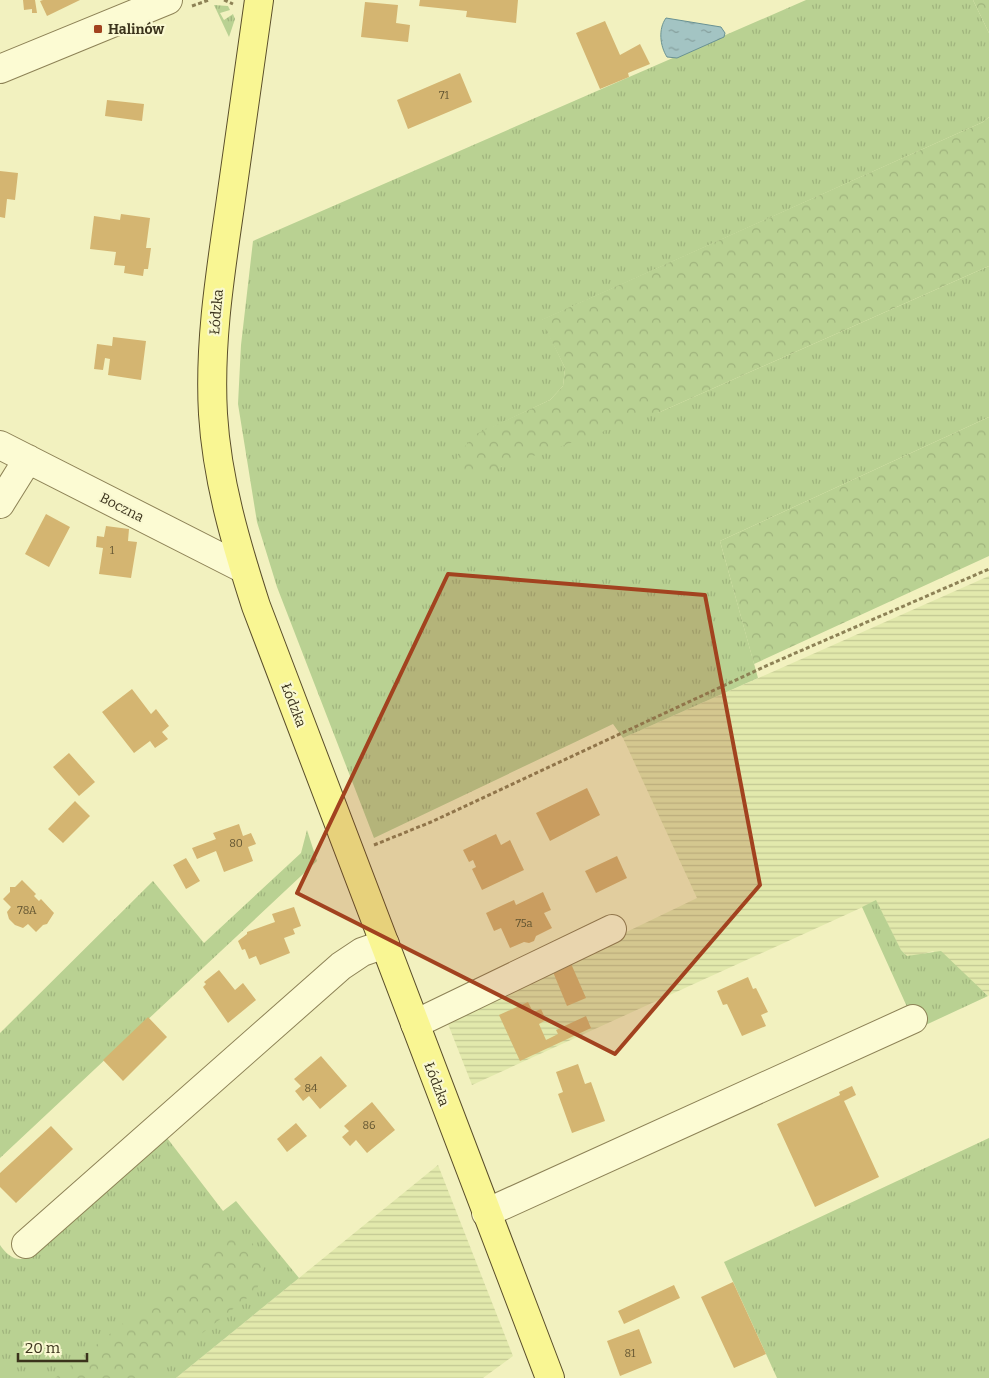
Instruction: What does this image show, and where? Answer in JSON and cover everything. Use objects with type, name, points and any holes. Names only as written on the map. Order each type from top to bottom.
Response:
[{"type":"main road","name":"Łódzka","points":[[259,0],[217,295],[212,364],[213,415],[219,464],[230,518],[256,606],[550,1378]]},
{"type":"street","points":[[0,69],[168,0]]},
{"type":"street","name":"Boczna","points":[[0,445],[244,569]]},
{"type":"street","points":[[0,504],[28,459]]},
{"type":"street","points":[[415,1024],[612,930]]},
{"type":"street","points":[[26,1244],[342,966],[362,952],[385,944]]},
{"type":"street","points":[[486,1213],[912,1019]]},
{"type":"path","points":[[350,852],[402,835],[768,665],[989,569]]},
{"type":"highlighted area","points":[[448,574],[705,595],[760,885],[615,1054],[297,893]]},
{"type":"green space","points":[[806,0],[973,0],[989,33],[989,117],[983,122],[542,320],[565,368],[563,386],[550,400],[476,435],[660,412],[989,266],[989,417],[720,541],[758,678],[623,738],[613,724],[374,838],[277,587],[257,522],[238,404],[241,345],[253,241]]},
{"type":"green space","points":[[973,0],[989,0],[989,33]]},
{"type":"green space","points":[[214,5],[228,6],[230,10],[220,13],[224,20],[233,14],[235,19],[229,37]]},
{"type":"green space","points":[[989,117],[989,266],[660,412],[473,477],[458,469],[458,454],[476,434],[550,400],[563,386],[565,368],[541,320],[983,122]]},
{"type":"green space","points":[[989,417],[989,556],[754,664],[720,541]]},
{"type":"green space","points":[[989,576],[989,996],[933,951],[913,957],[907,956],[901,950],[876,901],[472,1085],[446,1019],[697,898],[623,738]]},
{"type":"green space","points":[[307,830],[317,861],[0,1158],[0,1033],[153,881],[204,943],[301,853]]},
{"type":"green space","points":[[876,900],[901,950],[907,956],[941,951],[988,996],[917,1029],[862,907]]},
{"type":"green space","points":[[164,1134],[223,1211],[236,1201],[299,1278],[176,1378],[0,1378],[0,1245],[15,1258],[26,1258]]},
{"type":"green space","points":[[989,1138],[989,1378],[777,1378],[724,1262]]},
{"type":"green space","points":[[438,1165],[513,1356],[483,1378],[176,1378]]},
{"type":"green space","points":[[229,1238],[248,1238],[258,1251],[263,1269],[256,1291],[145,1378],[55,1378]]},
{"type":"water","points":[[666,18],[721,27],[725,33],[724,37],[677,58],[667,57],[661,38],[663,22]]},
{"type":"building","points":[[23,0],[35,0],[37,13],[32,13],[32,9],[24,10]]},
{"type":"building","points":[[80,0],[47,16],[40,1]]},
{"type":"building","points":[[420,0],[518,0],[516,23],[466,17],[467,11],[419,6]]},
{"type":"building","points":[[365,2],[398,5],[396,23],[410,25],[408,42],[361,37]]},
{"type":"building","points":[[605,21],[620,55],[640,44],[650,64],[628,73],[629,77],[600,89],[576,33]]},
{"type":"building","points":[[460,73],[472,102],[408,129],[397,100]]},
{"type":"building","points":[[107,100],[144,104],[142,121],[105,116]]},
{"type":"building","points":[[0,171],[18,173],[15,200],[7,199],[5,218],[0,217]]},
{"type":"building","points":[[121,214],[150,218],[146,248],[151,248],[148,269],[144,269],[143,276],[124,273],[125,266],[114,265],[116,252],[90,249],[94,216],[120,220]]},
{"type":"building","points":[[113,337],[146,341],[141,380],[108,375],[110,359],[105,358],[103,370],[94,369],[97,344],[112,346]]},
{"type":"building","points":[[46,514],[70,527],[49,567],[25,554]]},
{"type":"building","points":[[106,526],[129,529],[128,541],[137,542],[131,578],[99,574],[103,548],[96,547],[97,536],[104,537]]},
{"type":"building","points":[[132,689],[151,714],[156,709],[169,726],[162,732],[168,739],[155,748],[150,741],[134,753],[102,712]]},
{"type":"building","points":[[69,753],[95,782],[79,796],[53,767]]},
{"type":"building","points":[[587,788],[600,815],[550,841],[536,813]]},
{"type":"building","points":[[75,801],[90,816],[63,843],[48,829]]},
{"type":"building","points":[[239,824],[243,836],[251,833],[256,844],[248,847],[253,861],[224,872],[216,851],[197,859],[192,848],[216,839],[213,833]]},
{"type":"building","points":[[496,834],[501,845],[510,840],[524,870],[482,890],[472,869],[476,867],[473,860],[469,862],[463,850]]},
{"type":"building","points":[[617,856],[627,878],[596,893],[585,871]]},
{"type":"building","points":[[186,858],[200,881],[186,889],[173,865]]},
{"type":"building","points":[[22,880],[36,894],[34,896],[39,901],[41,899],[54,913],[47,924],[43,925],[36,932],[28,924],[23,928],[15,925],[9,919],[7,912],[11,907],[3,899],[10,892],[10,887],[15,887]]},
{"type":"building","points":[[543,892],[551,910],[544,913],[552,928],[536,936],[534,941],[524,942],[510,948],[501,928],[494,931],[486,913],[514,900],[516,905]]},
{"type":"building","points":[[294,907],[301,926],[293,929],[295,934],[284,938],[290,953],[260,965],[256,956],[249,959],[245,949],[242,950],[238,941],[247,932],[275,922],[272,914]]},
{"type":"building","points":[[569,959],[586,998],[567,1006],[551,967]]},
{"type":"building","points":[[219,970],[235,990],[243,983],[256,1000],[228,1023],[203,987],[206,984],[204,982]]},
{"type":"building","points":[[748,977],[753,989],[756,988],[768,1012],[761,1015],[766,1026],[742,1036],[727,1004],[723,1005],[717,991]]},
{"type":"building","points":[[528,1002],[533,1012],[541,1009],[546,1020],[539,1024],[546,1040],[558,1034],[556,1030],[586,1016],[591,1028],[520,1061],[499,1015]]},
{"type":"building","points":[[148,1017],[167,1037],[123,1081],[103,1060]]},
{"type":"building","points":[[321,1056],[347,1086],[320,1109],[309,1096],[303,1101],[295,1091],[301,1086],[294,1079]]},
{"type":"building","points":[[578,1064],[585,1084],[591,1082],[605,1121],[572,1133],[558,1094],[563,1092],[556,1072]]},
{"type":"building","points":[[852,1086],[856,1095],[844,1101],[879,1177],[815,1207],[777,1124],[840,1095],[839,1092]]},
{"type":"building","points":[[372,1102],[395,1130],[367,1153],[356,1140],[350,1146],[342,1137],[349,1131],[344,1126]]},
{"type":"building","points":[[296,1123],[307,1136],[287,1152],[277,1139]]},
{"type":"building","points":[[51,1126],[73,1149],[16,1203],[0,1187],[0,1173]]},
{"type":"building","points":[[733,1282],[766,1354],[734,1368],[701,1297]]},
{"type":"building","points":[[674,1285],[680,1298],[624,1324],[618,1311]]},
{"type":"building","points":[[639,1329],[652,1363],[620,1376],[607,1341]]},
{"type":"place","name":"Halinów","points":[[98,29]]}]
